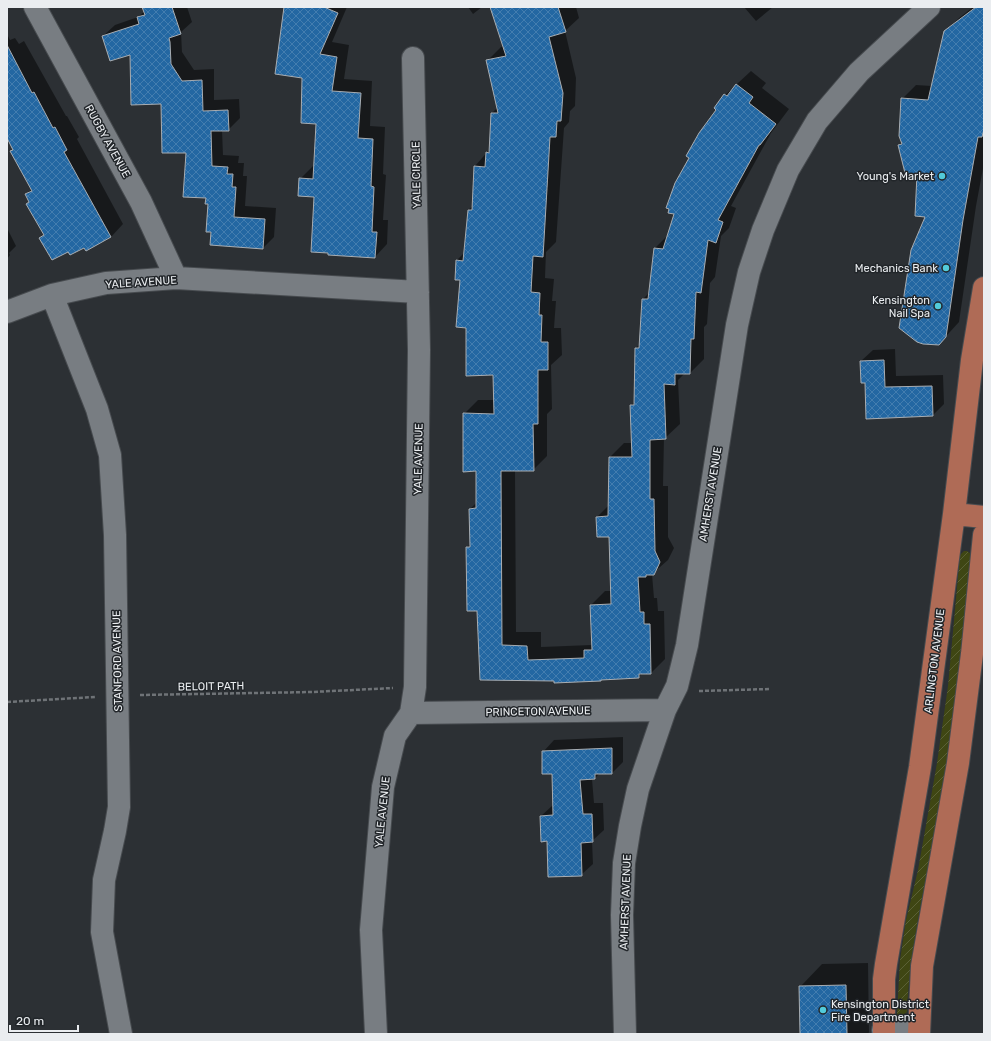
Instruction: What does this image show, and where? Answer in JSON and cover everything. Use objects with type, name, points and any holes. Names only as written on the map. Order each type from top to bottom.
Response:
[{"type":"main road","name":"ARLINGTON AVENUE","points":[[884,1032],[884,979],[886,964],[920,767],[954,514],[972,360],[984,288]]},
{"type":"main road","points":[[954,514],[984,517]]},
{"type":"main road","points":[[919,1031],[922,966],[958,763],[984,535]]},
{"type":"street","name":"RUGBY AVENUE","points":[[35,7],[141,202],[176,278]]},
{"type":"street","name":"AMHERST AVENUE","points":[[625,1034],[622,916],[624,863],[630,826],[638,789],[670,700],[687,645],[737,325],[749,272],[763,230],[788,170],[817,121],[868,63],[929,7]]},
{"type":"street","name":"YALE CIRCLE","points":[[413,58],[418,292]]},
{"type":"street","name":"YALE AVENUE","points":[[7,312],[52,294],[106,283],[176,278],[418,292],[419,350],[415,687],[411,713],[395,736],[384,787],[371,930],[376,1034]]},
{"type":"street","name":"STANFORD AVENUE","points":[[52,294],[97,409],[110,455],[115,535],[119,807],[104,880],[102,932],[121,1034]]},
{"type":"street","name":"PRINCETON AVENUE","points":[[411,713],[670,700]]},
{"type":"street","points":[[884,1032],[919,1031]]},
{"type":"path","name":"BELOIT PATH","points":[[7,702],[117,696],[312,692],[415,687]]},
{"type":"path","points":[[670,700],[770,689]]},
{"type":"green space","points":[[964,551],[971,554],[963,648],[955,710],[941,803],[920,908],[912,960],[907,1012],[901,1018],[897,1015],[900,960],[906,920],[918,870],[937,763],[948,686],[960,555]]},
{"type":"building","points":[[142,7],[172,7],[181,34],[169,38],[171,64],[182,81],[202,80],[203,111],[228,110],[229,131],[211,131],[212,166],[228,167],[227,174],[233,174],[232,187],[236,187],[234,217],[265,219],[263,249],[210,245],[211,232],[206,232],[208,204],[205,204],[206,198],[183,197],[186,153],[162,153],[161,104],[131,105],[130,55],[110,61],[102,36],[139,24],[137,17],[145,15]]},
{"type":"building","points":[[284,7],[324,7],[338,13],[320,54],[337,57],[332,91],[361,93],[358,138],[373,139],[371,186],[374,187],[372,232],[377,232],[375,258],[328,255],[328,253],[311,252],[314,197],[298,196],[299,178],[313,179],[316,124],[301,123],[302,78],[275,74]]},
{"type":"building","points":[[490,7],[558,7],[566,32],[549,37],[563,93],[561,121],[557,121],[556,137],[550,137],[543,257],[533,256],[531,292],[540,293],[539,315],[542,315],[541,342],[548,342],[548,370],[538,370],[538,424],[533,424],[534,471],[501,471],[502,645],[527,646],[528,660],[584,658],[584,650],[592,650],[590,605],[611,604],[609,537],[597,537],[596,517],[608,516],[609,457],[632,457],[630,405],[634,405],[635,348],[639,348],[642,299],[648,299],[654,248],[663,249],[674,214],[668,213],[669,209],[666,208],[675,183],[689,158],[686,156],[699,133],[716,110],[714,108],[724,94],[727,96],[736,84],[753,97],[749,103],[776,124],[759,145],[718,220],[723,222],[716,243],[708,240],[701,293],[696,292],[694,339],[691,339],[690,374],[675,374],[675,385],[664,384],[666,439],[650,440],[650,499],[654,499],[655,551],[660,562],[654,575],[638,577],[640,612],[644,612],[644,624],[650,624],[651,674],[639,674],[639,678],[554,683],[554,681],[480,680],[477,611],[467,611],[466,547],[470,547],[469,509],[476,508],[476,471],[463,472],[463,413],[494,414],[493,375],[466,376],[466,328],[456,327],[460,280],[455,280],[456,260],[463,261],[468,210],[472,210],[474,166],[485,167],[486,152],[489,153],[491,113],[498,113],[486,60],[506,56]]},
{"type":"building","points":[[976,7],[984,7],[984,129],[982,137],[978,137],[963,220],[946,337],[939,345],[923,344],[917,342],[899,328],[911,250],[925,217],[915,216],[917,174],[906,177],[898,145],[902,144],[899,136],[901,98],[928,100],[944,31]]},
{"type":"building","points":[[7,45],[32,93],[34,92],[53,128],[55,127],[67,150],[64,152],[111,237],[86,251],[84,248],[70,255],[68,252],[52,260],[39,238],[44,235],[26,204],[29,202],[25,194],[32,191],[10,151],[13,150],[7,138]]},
{"type":"building","points":[[884,360],[885,387],[932,386],[933,416],[866,419],[865,383],[861,383],[860,361]]},
{"type":"building","points":[[612,748],[612,774],[595,774],[595,779],[580,780],[583,814],[592,814],[593,842],[581,843],[582,876],[548,877],[547,841],[541,842],[540,816],[553,815],[552,774],[542,774],[542,751]]},
{"type":"building","name":"Kensington District Fire Department","points":[[846,985],[847,1034],[800,1034],[799,986]]},
{"type":"place","name":"Young's Market","points":[[942,176]]},
{"type":"place","name":"Mechanics Bank","points":[[946,268]]},
{"type":"place","name":"Kensington Nail Spa","points":[[938,306]]},
{"type":"place","name":"Kensington District Fire Department","points":[[823,1010]]}]
